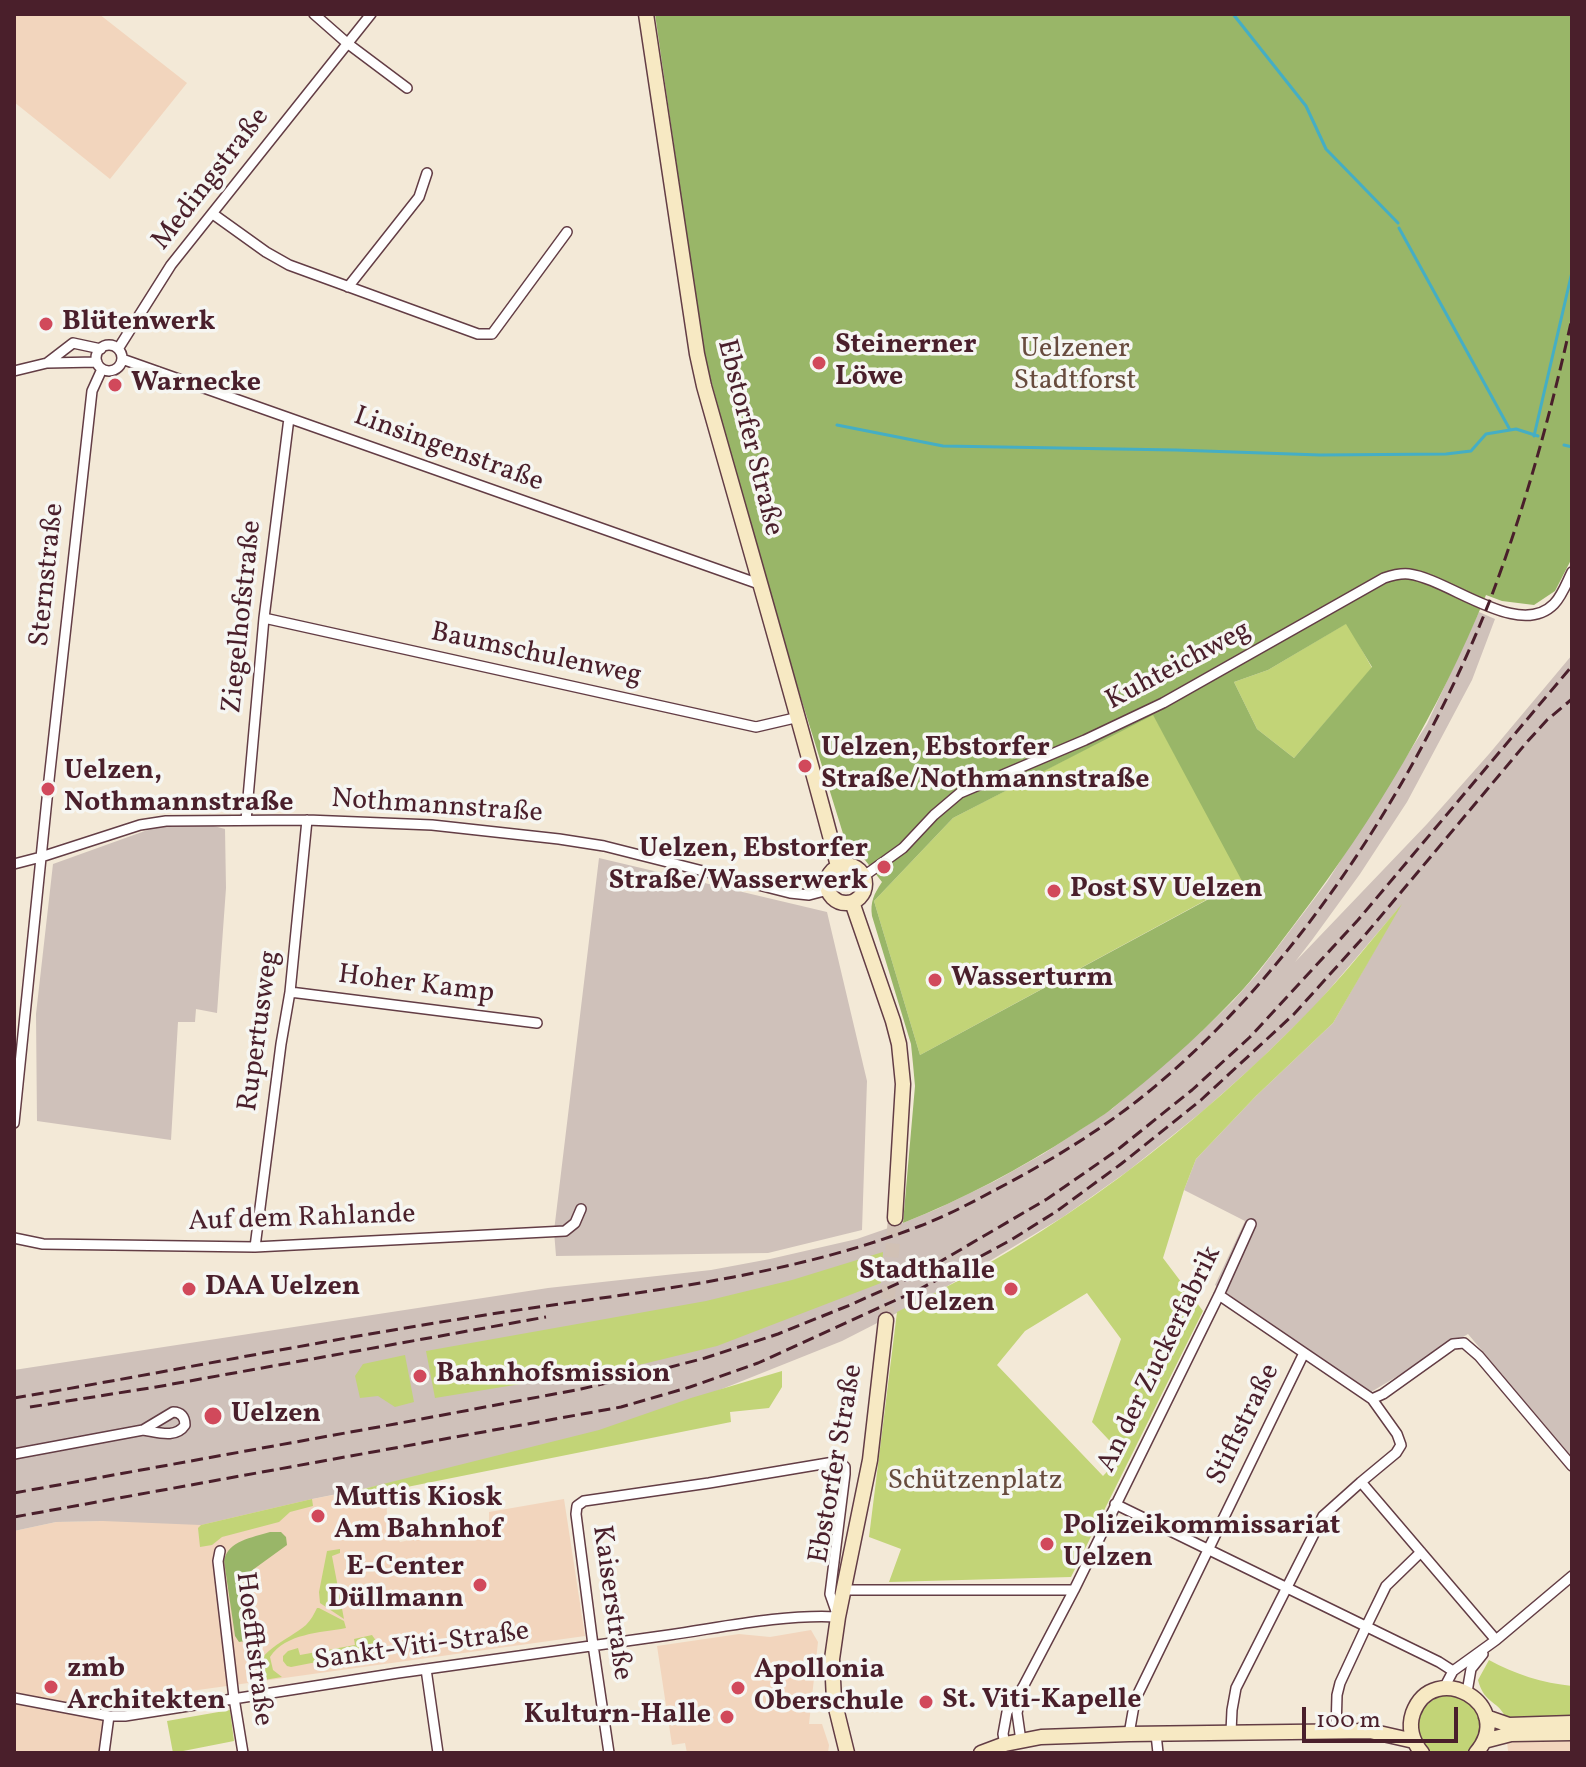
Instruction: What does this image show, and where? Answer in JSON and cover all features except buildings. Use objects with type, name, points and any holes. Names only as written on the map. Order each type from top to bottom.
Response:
[{"type":"main road","name":"Ebstorfer Straße","points":[[646,14],[704,386],[799,717],[838,866]]},
{"type":"main road","points":[[838,866],[856,867],[864,876],[866,883],[862,895],[852,902],[837,901],[828,890],[828,876],[838,866]]},
{"type":"main road","points":[[852,902],[899,1044],[903,1084],[895,1218]]},
{"type":"main road","name":"Ebstorfer Straße","points":[[850,1753],[839,1722],[832,1678],[834,1640],[870,1460],[886,1320]]},
{"type":"main road","points":[[1418,1747],[1411,1720],[1415,1708],[1432,1691],[1444,1688],[1460,1689],[1479,1703],[1487,1725],[1480,1747]]},
{"type":"main road","points":[[1486,1717],[1509,1725],[1572,1723]]},
{"type":"main road","points":[[981,1753],[1041,1737],[1370,1731],[1411,1720]]},
{"type":"main road","points":[[1370,1731],[1418,1747]]},
{"type":"main road","points":[[1480,1747],[1511,1734],[1572,1733]]},
{"type":"street","points":[[314,14],[407,88]]},
{"type":"street","name":"Medingstraße","points":[[120,354],[171,265],[371,14]]},
{"type":"street","points":[[348,287],[419,197],[427,173]]},
{"type":"street","points":[[213,214],[289,265],[478,334],[492,334],[567,232]]},
{"type":"street","points":[[14,371],[47,363],[99,366],[113,371],[120,366],[120,354],[111,346],[101,349],[73,343],[47,363]]},
{"type":"street","points":[[99,366],[97,355],[101,349]]},
{"type":"street","name":"Linsingenstraße","points":[[120,354],[289,418],[759,584]]},
{"type":"street","name":"Sternstraße","points":[[14,1123],[92,391],[99,366]]},
{"type":"street","name":"Ziegelhofstraße","points":[[246,820],[264,618],[289,418]]},
{"type":"street","name":"Kuhteichweg","points":[[864,876],[903,848],[960,793],[1163,703],[1384,578],[1398,574],[1426,579],[1521,616],[1546,611],[1555,603],[1572,572]]},
{"type":"street","name":"Baumschulenweg","points":[[264,618],[756,727],[799,717]]},
{"type":"street","name":"Nothmannstraße","points":[[14,864],[140,825],[166,821],[307,820],[432,825],[559,839],[604,846],[790,893],[809,895],[828,890]]},
{"type":"street","name":"Rupertusweg","points":[[255,1247],[290,992],[307,820]]},
{"type":"street","name":"Hoher Kamp","points":[[290,992],[537,1023]]},
{"type":"street","name":"Auf dem Rahlande","points":[[14,1238],[43,1244],[255,1247],[565,1231],[575,1223],[581,1209]]},
{"type":"street","name":"An der Zuckerfabrik","points":[[1013,1742],[1003,1734],[1007,1712],[1074,1590],[1251,1224]]},
{"type":"street","points":[[1219,1295],[1372,1399],[1397,1434],[1401,1445],[1396,1453],[1323,1516],[1236,1688],[1231,1732]]},
{"type":"street","points":[[1372,1399],[1453,1344],[1464,1343],[1479,1356],[1572,1466]]},
{"type":"street","name":"Stiftstraße","points":[[1129,1734],[1135,1700],[1304,1353]]},
{"type":"street","points":[[14,1454],[143,1430]]},
{"type":"street","name":"Kaiserstraße","points":[[609,1753],[577,1506],[584,1501],[841,1463]]},
{"type":"street","name":"Ebstorfer Straße","points":[[838,1617],[830,1594],[845,1474],[841,1463]]},
{"type":"street","points":[[1361,1482],[1496,1640]]},
{"type":"street","points":[[1115,1504],[1453,1671]]},
{"type":"street","name":"Hoefftstraße","points":[[220,1551],[218,1561],[243,1753]]},
{"type":"street","points":[[1336,1731],[1340,1683],[1366,1627],[1386,1586],[1421,1552]]},
{"type":"street","points":[[1444,1688],[1453,1671],[1496,1640],[1572,1576]]},
{"type":"street","points":[[843,1590],[1074,1590]]},
{"type":"street","name":"Sankt-Viti-Straße","points":[[14,1698],[109,1716],[125,1716],[593,1645],[796,1618],[838,1617]]},
{"type":"street","points":[[1467,1692],[1471,1669],[1496,1640]]},
{"type":"street","points":[[426,1669],[438,1753]]},
{"type":"street","name":"An der Zuckerfabrik","points":[[1013,1742],[1023,1687]]},
{"type":"street","points":[[104,1753],[109,1716]]},
{"type":"street","points":[[1156,1734],[1158,1753]]},
{"type":"shaded area","points":[[15,14],[99,14],[187,83],[110,179],[14,102]]},
{"type":"shaded area","points":[[1479,612],[1495,619],[1472,680],[1407,802],[1360,874],[1295,962],[1427,824],[1572,655],[1572,1457],[1468,1334],[1371,1392],[1215,1285],[1245,1221],[1184,1190],[1196,1159],[1256,1096],[1333,1023],[1398,909],[1316,1005],[1259,1061],[1128,1171],[1063,1217],[998,1256],[934,1294],[842,1341],[687,1403],[532,1455],[312,1499],[201,1525],[56,1522],[14,1531],[14,1370],[548,1288],[711,1270],[770,1259],[857,1239],[903,1223],[995,1181],[1043,1154],[1112,1109],[1201,1032],[1258,973],[1327,882],[1427,724]]},
{"type":"shaded area","points":[[210,825],[225,829],[226,888],[217,1013],[196,1009],[195,1022],[178,1022],[171,1140],[37,1121],[36,1014],[53,864],[156,827]]},
{"type":"shaded area","points":[[599,858],[827,912],[867,1081],[862,1230],[768,1253],[556,1256],[554,1231]]},
{"type":"shaded area","points":[[386,1485],[387,1516],[400,1542],[489,1524],[489,1512],[564,1499],[585,1636],[105,1703],[99,1753],[14,1753],[14,1531],[56,1522],[103,1521],[312,1499]]},
{"type":"shaded area","name":"Apollonia Oberschule","points":[[811,1630],[818,1642],[809,1724],[822,1724],[829,1745],[828,1753],[687,1753],[685,1743],[672,1745],[657,1646],[739,1634],[770,1637]]},
{"type":"shaded area","points":[[1572,1738],[1572,1753],[1505,1753],[1508,1751],[1507,1741]]},
{"type":"green space","name":"Uelzener Stadtforst","points":[[655,14],[1572,14],[1572,558],[1555,591],[1534,605],[1502,601],[1486,595],[1426,722],[1354,842],[1266,962],[1203,1030],[1099,1118],[991,1183],[903,1223],[915,1086],[911,1044],[872,916],[873,898],[882,882],[845,840],[765,582],[704,354]],"holes":[[[1346,624],[1372,667],[1294,758],[1257,729],[1234,682],[1268,670]],[[1153,715],[1242,881],[920,1055],[874,901],[953,818]]]},
{"type":"green space","points":[[1347,623],[1372,668],[1294,758],[1257,729],[1234,682],[1268,670]]},
{"type":"green space","name":"Post SV Uelzen","points":[[1153,714],[1243,880],[920,1055],[874,901],[953,818]]},
{"type":"green space","name":"Schützenplatz","points":[[1402,904],[1333,1023],[1256,1096],[1196,1159],[1163,1258],[1203,1311],[1071,1577],[889,1582],[901,1549],[869,1537],[897,1312],[1011,1250],[1066,1215],[1171,1138],[1221,1096],[1314,1006]],"holes":[[[1087,1293],[1121,1339],[1092,1422],[1123,1455],[1103,1476],[997,1365],[1025,1331]]]},
{"type":"green space","points":[[883,1252],[881,1283],[717,1346],[643,1364],[435,1398],[426,1351],[706,1301],[792,1280]]},
{"type":"green space","points":[[405,1355],[414,1402],[395,1407],[378,1396],[360,1398],[355,1376],[363,1364]]},
{"type":"green space","points":[[782,1371],[782,1387],[769,1408],[730,1412],[731,1422],[407,1487],[366,1507],[363,1489],[599,1430]]},
{"type":"green space","points":[[312,1499],[313,1506],[290,1512],[279,1522],[222,1537],[212,1545],[200,1547],[198,1528],[201,1525]]},
{"type":"green space","points":[[270,1532],[281,1532],[286,1537],[287,1545],[247,1574],[243,1582],[250,1633],[245,1641],[239,1642],[235,1636],[224,1561],[230,1548],[236,1544]]},
{"type":"green space","points":[[340,1549],[340,1553],[332,1556],[344,1619],[320,1603],[319,1592],[327,1551]]},
{"type":"green space","points":[[317,1608],[344,1621],[346,1628],[304,1635],[285,1643],[270,1657],[273,1670],[282,1677],[258,1681],[259,1663],[265,1655],[306,1625]]},
{"type":"green space","points":[[372,1635],[379,1645],[358,1654],[291,1667],[283,1661],[288,1651],[298,1648],[300,1655],[355,1645],[354,1639]]},
{"type":"green space","points":[[1489,1660],[1529,1677],[1572,1686],[1572,1719],[1506,1720],[1500,1709],[1484,1694],[1478,1680]]},
{"type":"green space","points":[[1442,1695],[1462,1698],[1470,1703],[1478,1717],[1477,1740],[1466,1753],[1430,1753],[1418,1736],[1416,1728],[1420,1713]]},
{"type":"green space","points":[[230,1710],[234,1741],[173,1753],[167,1721]]},
{"type":"waterway","points":[[1233,14],[1306,106],[1326,149],[1398,223]]},
{"type":"waterway","points":[[1399,228],[1509,428]]},
{"type":"waterway","points":[[1534,436],[1572,272]]},
{"type":"waterway","points":[[837,425],[943,446],[1320,455],[1446,454],[1471,451],[1486,434],[1516,429],[1538,436]]},
{"type":"waterway","points":[[1564,445],[1572,447]]},
{"type":"tunnel","points":[[886,1320],[895,1218]]},
{"type":"railway","points":[[14,1398],[421,1325],[702,1283],[812,1260],[866,1245],[949,1214],[1032,1170],[1103,1126],[1194,1052],[1248,997],[1298,937],[1388,807],[1461,669],[1490,600],[1536,460],[1572,318]]},
{"type":"railway","points":[[14,1493],[581,1389],[640,1375],[778,1334],[919,1274],[1047,1199],[1116,1151],[1192,1090],[1250,1037],[1358,920],[1572,666]]},
{"type":"railway","points":[[14,1517],[621,1407],[758,1363],[918,1290],[1011,1240],[1057,1211],[1201,1100],[1294,1014],[1360,941],[1527,742],[1572,699]]},
{"type":"railway","points":[[30,1407],[546,1317]]},
{"type":"place","name":"Blütenwerk","points":[[46,324]]},
{"type":"place","name":"Steinerner Löwe","points":[[819,363]]},
{"type":"place","name":"Warnecke","points":[[115,385]]},
{"type":"place","name":"Uelzen, Ebstorfer Straße/Nothmannstraße","points":[[805,766]]},
{"type":"place","name":"Uelzen, Nothmannstraße","points":[[48,789]]},
{"type":"place","name":"Uelzen, Ebstorfer Straße/Wasserwerk","points":[[884,867]]},
{"type":"place","name":"Post SV Uelzen","points":[[1054,891]]},
{"type":"place","name":"Wasserturm","points":[[935,980]]},
{"type":"place","name":"DAA Uelzen","points":[[189,1289]]},
{"type":"place","name":"Stadthalle Uelzen","points":[[1011,1289]]},
{"type":"place","name":"Bahnhofsmission","points":[[420,1376]]},
{"type":"place","name":"Uelzen","points":[[213,1416]]},
{"type":"place","name":"Muttis Kiosk Am Bahnhof","points":[[318,1516]]},
{"type":"place","name":"Polizeikommissariat Uelzen","points":[[1047,1544]]},
{"type":"place","name":"E-Center Düllmann","points":[[480,1585]]},
{"type":"place","name":"zmb Architekten","points":[[51,1687]]},
{"type":"place","name":"Apollonia Oberschule","points":[[738,1688]]},
{"type":"place","name":"St. Viti-Kapelle","points":[[926,1702]]},
{"type":"place","name":"Kulturn-Halle","points":[[727,1717]]}]
